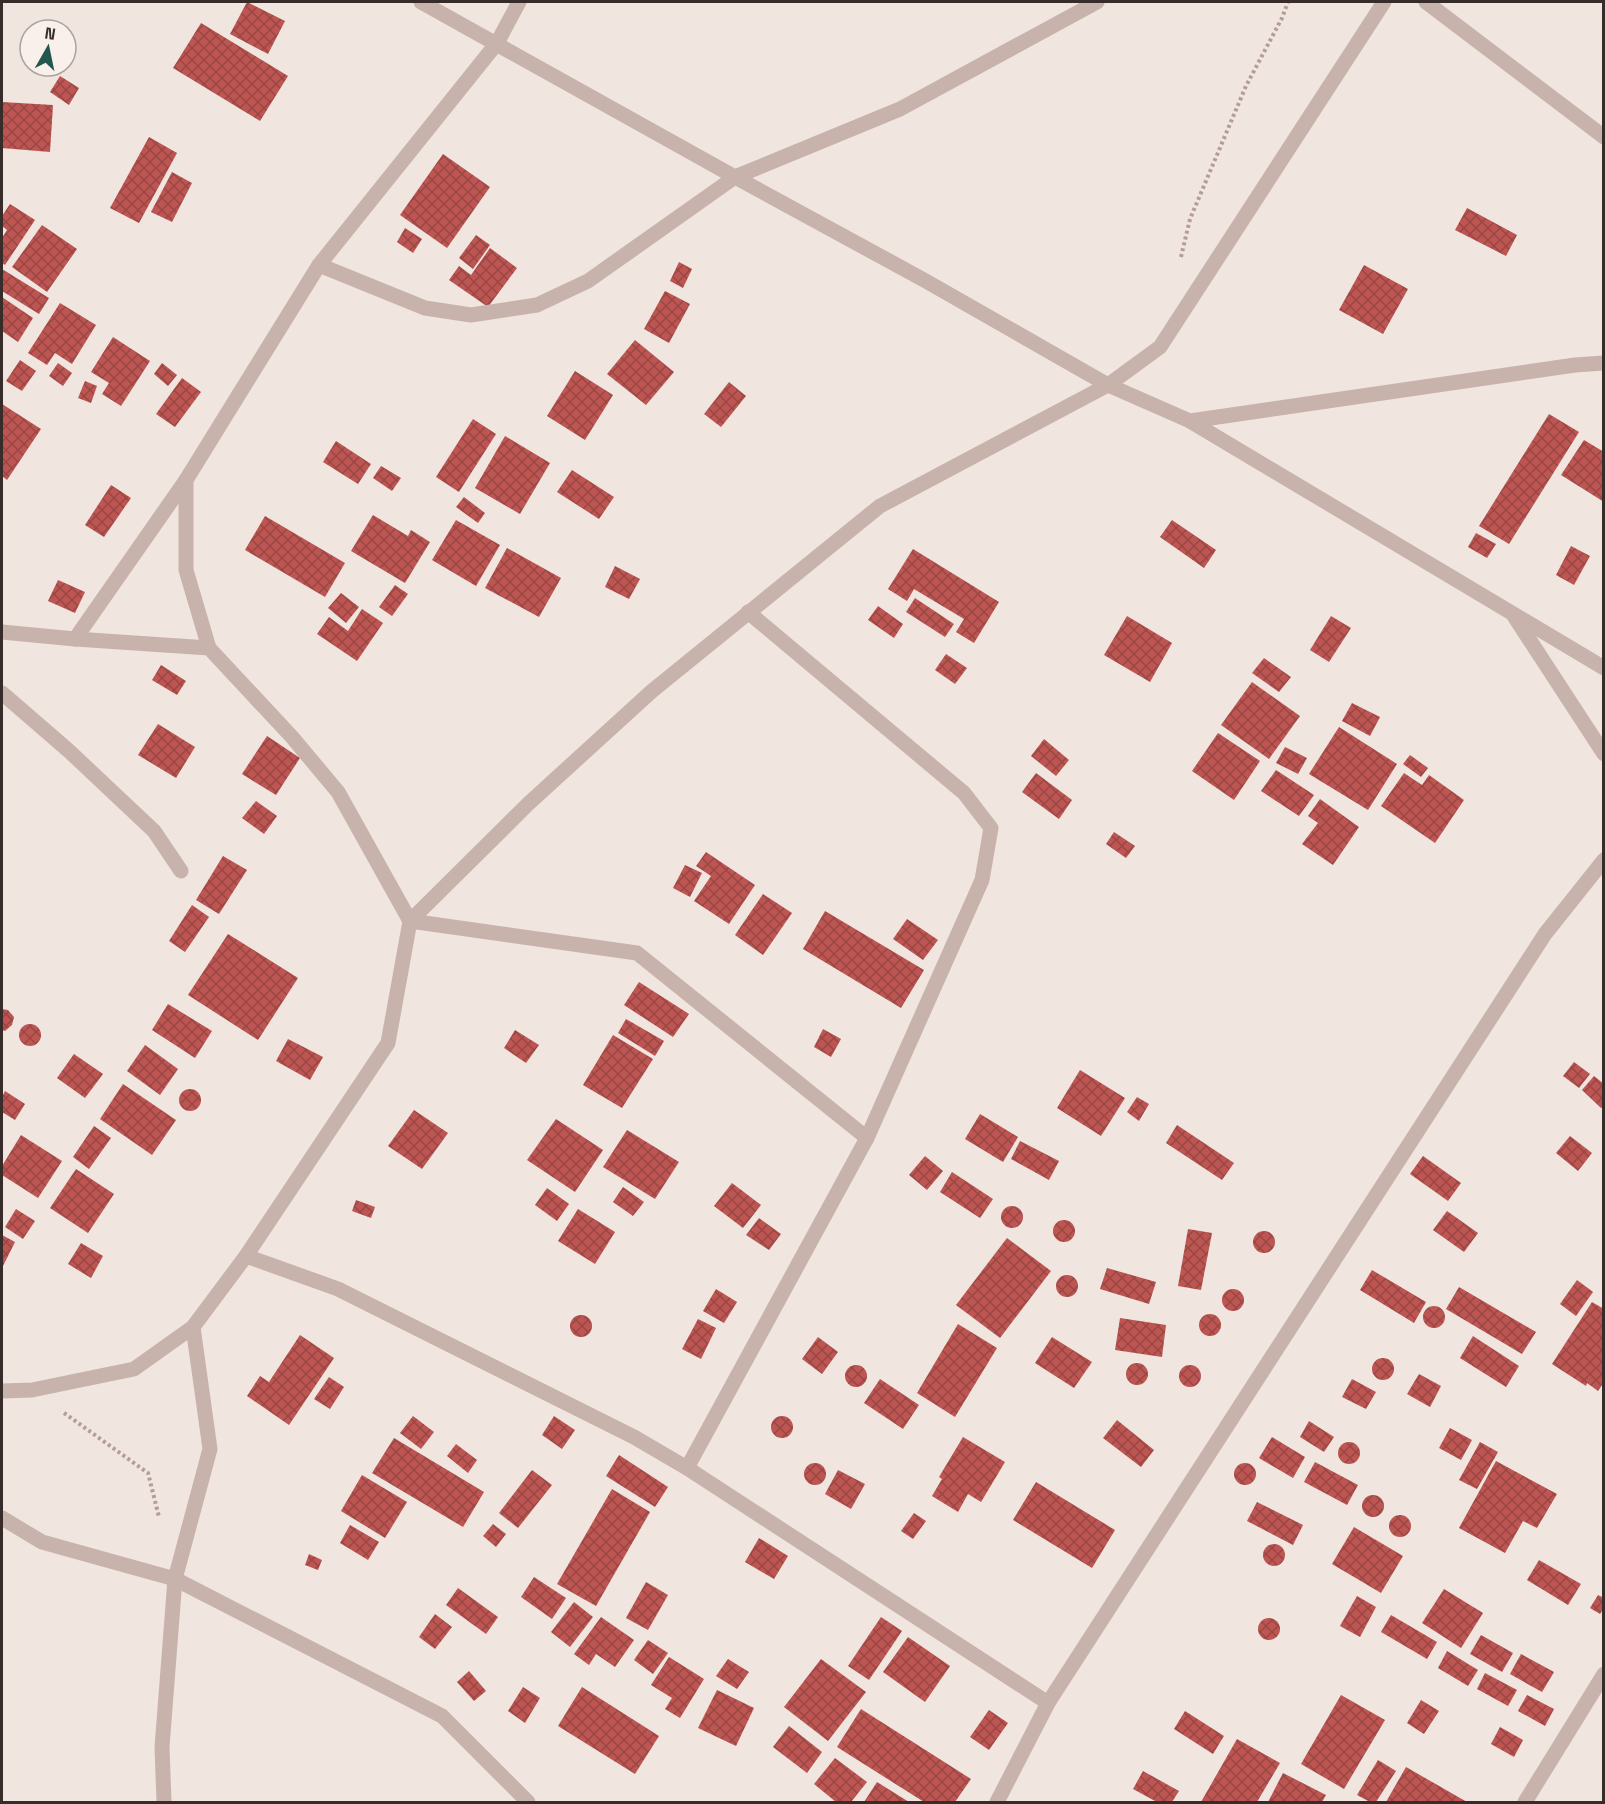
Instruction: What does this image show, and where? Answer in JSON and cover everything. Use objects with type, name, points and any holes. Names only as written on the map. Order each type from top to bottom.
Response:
[{"type":"street","points":[[421,2],[924,280],[1108,385],[1190,421],[1604,668]]},
{"type":"street","points":[[75,639],[186,480],[319,265],[497,43],[519,2]]},
{"type":"street","points":[[319,265],[425,308],[471,315],[537,305],[588,281],[735,177],[900,109],[1098,2]]},
{"type":"street","points":[[2,1391],[32,1390],[134,1369],[193,1328],[246,1256],[388,1043],[410,921],[528,804],[652,691],[880,506],[1108,385],[1160,346],[1384,2]]},
{"type":"street","points":[[1426,2],[1604,137]]},
{"type":"street","points":[[1190,421],[1575,364],[1604,363]]},
{"type":"street","points":[[186,480],[186,570],[209,648],[338,792],[410,921]]},
{"type":"street","points":[[687,1468],[867,1138],[982,880],[991,828],[964,793],[748,612]]},
{"type":"street","points":[[1511,612],[1604,754]]},
{"type":"street","points":[[2,632],[209,648]]},
{"type":"street","points":[[2,693],[69,751],[154,831],[181,871]]},
{"type":"street","points":[[997,1803],[1048,1703],[1545,934],[1604,860]]},
{"type":"street","points":[[410,921],[637,954],[867,1138]]},
{"type":"street","points":[[246,1256],[338,1289],[634,1437],[687,1468],[1048,1703]]},
{"type":"street","points":[[164,1803],[162,1746],[175,1580],[210,1449],[193,1328]]},
{"type":"street","points":[[2,1518],[42,1542],[175,1580],[442,1716],[528,1803]]},
{"type":"street","points":[[1525,1803],[1604,1674]]},
{"type":"path","points":[[1179,265],[1190,219],[1246,86],[1288,2]]},
{"type":"path","points":[[32,1390],[148,1473],[162,1526]]},
{"type":"building","points":[[247,2],[285,21],[268,54],[230,34]]},
{"type":"building","points":[[201,23],[288,76],[260,121],[173,68]]},
{"type":"building","points":[[59,78],[63,78],[79,88],[69,105],[50,92]]},
{"type":"building","points":[[2,102],[53,105],[50,152],[2,148]]},
{"type":"building","points":[[149,137],[177,153],[139,223],[110,208]]},
{"type":"building","points":[[443,154],[490,187],[447,248],[400,215]]},
{"type":"building","points":[[172,172],[192,183],[172,222],[151,212]]},
{"type":"building","points":[[10,204],[35,220],[5,265],[2,263],[2,238],[7,230],[2,226],[2,216]]},
{"type":"building","points":[[1467,208],[1517,235],[1506,256],[1455,230]]},
{"type":"building","points":[[42,225],[77,249],[47,292],[12,267]]},
{"type":"building","points":[[405,228],[422,239],[413,253],[397,242]]},
{"type":"building","points":[[476,235],[490,245],[473,269],[459,258]]},
{"type":"building","points":[[490,248],[517,268],[488,307],[449,280],[459,266],[471,275]]},
{"type":"building","points":[[679,262],[692,269],[683,288],[670,281]]},
{"type":"building","points":[[1364,265],[1408,289],[1383,334],[1339,310]]},
{"type":"building","points":[[2,269],[49,298],[39,314],[2,291]]},
{"type":"building","points":[[665,291],[690,304],[669,343],[644,329]]},
{"type":"building","points":[[2,297],[33,318],[18,342],[2,331]]},
{"type":"building","points":[[60,303],[96,325],[72,364],[55,353],[47,365],[28,353]]},
{"type":"building","points":[[113,337],[150,361],[121,406],[102,394],[109,383],[91,372]]},
{"type":"building","points":[[635,340],[674,372],[646,405],[607,374]]},
{"type":"building","points":[[20,360],[36,371],[22,391],[6,381]]},
{"type":"building","points":[[58,363],[72,373],[63,386],[49,376]]},
{"type":"building","points":[[162,363],[177,375],[168,386],[154,374]]},
{"type":"building","points":[[575,371],[613,395],[585,440],[547,416]]},
{"type":"building","points":[[182,378],[201,392],[175,427],[156,414]]},
{"type":"building","points":[[85,381],[97,386],[91,403],[78,398]]},
{"type":"building","points":[[729,382],[746,396],[721,427],[704,414]]},
{"type":"building","points":[[2,404],[41,429],[7,480],[2,476]]},
{"type":"building","points":[[1549,414],[1579,432],[1509,544],[1479,526]]},
{"type":"building","points":[[473,419],[496,434],[459,492],[436,477]]},
{"type":"building","points":[[505,436],[550,463],[520,514],[475,488]]},
{"type":"building","points":[[1584,440],[1604,452],[1604,502],[1561,475]]},
{"type":"building","points":[[336,441],[371,464],[358,484],[323,462]]},
{"type":"building","points":[[381,466],[401,478],[392,491],[373,478]]},
{"type":"building","points":[[572,470],[614,497],[599,519],[557,492]]},
{"type":"building","points":[[111,485],[131,498],[104,537],[85,525]]},
{"type":"building","points":[[464,497],[485,513],[478,523],[456,507]]},
{"type":"building","points":[[373,515],[408,536],[411,530],[430,542],[405,583],[351,551]]},
{"type":"building","points":[[265,516],[345,563],[325,597],[245,550]]},
{"type":"building","points":[[456,520],[500,545],[476,586],[432,560]]},
{"type":"building","points":[[1172,520],[1216,550],[1204,568],[1160,537]]},
{"type":"building","points":[[1476,533],[1496,544],[1487,558],[1468,547]]},
{"type":"building","points":[[1571,546],[1590,556],[1574,585],[1556,575]]},
{"type":"building","points":[[507,548],[561,578],[539,617],[485,588]]},
{"type":"building","points":[[913,549],[999,602],[974,643],[956,632],[964,619],[914,589],[907,601],[888,589]]},
{"type":"building","points":[[615,566],[640,579],[629,599],[605,587]]},
{"type":"building","points":[[58,580],[85,592],[75,613],[48,601]]},
{"type":"building","points":[[395,585],[408,594],[392,616],[379,607]]},
{"type":"building","points":[[341,593],[359,607],[346,623],[328,608]]},
{"type":"building","points":[[915,598],[954,624],[945,637],[906,612]]},
{"type":"building","points":[[878,606],[903,624],[894,638],[868,620]]},
{"type":"building","points":[[362,609],[383,623],[357,661],[317,634],[329,617],[348,631]]},
{"type":"building","points":[[1127,616],[1172,643],[1150,682],[1104,655]]},
{"type":"building","points":[[1331,616],[1351,628],[1329,662],[1310,650]]},
{"type":"building","points":[[946,654],[967,668],[955,684],[935,670]]},
{"type":"building","points":[[1264,658],[1291,677],[1279,692],[1252,673]]},
{"type":"building","points":[[161,665],[186,681],[177,695],[152,680]]},
{"type":"building","points":[[1252,682],[1300,716],[1269,759],[1221,725]]},
{"type":"building","points":[[1352,703],[1380,717],[1370,736],[1342,721]]},
{"type":"building","points":[[158,724],[195,747],[176,778],[138,755]]},
{"type":"building","points":[[1339,727],[1397,764],[1368,810],[1309,774]]},
{"type":"building","points":[[1218,733],[1260,761],[1234,800],[1192,771]]},
{"type":"building","points":[[267,736],[300,758],[276,795],[242,774]]},
{"type":"building","points":[[1044,739],[1069,760],[1056,776],[1031,756]]},
{"type":"building","points":[[1285,747],[1307,758],[1298,774],[1276,763]]},
{"type":"building","points":[[1410,755],[1428,768],[1421,777],[1403,764]]},
{"type":"building","points":[[1276,770],[1314,795],[1299,816],[1261,791]]},
{"type":"building","points":[[1036,773],[1072,800],[1059,819],[1022,792]]},
{"type":"building","points":[[1404,773],[1422,785],[1429,775],[1464,800],[1435,843],[1381,806]]},
{"type":"building","points":[[1320,799],[1359,827],[1333,865],[1302,844],[1318,823],[1308,816]]},
{"type":"building","points":[[256,801],[277,816],[264,834],[242,818]]},
{"type":"building","points":[[1114,832],[1135,846],[1126,858],[1106,844]]},
{"type":"building","points":[[706,852],[755,885],[729,924],[694,901],[711,876],[696,866]]},
{"type":"building","points":[[223,856],[247,870],[219,914],[196,900]]},
{"type":"building","points":[[685,865],[702,873],[690,897],[673,888]]},
{"type":"building","points":[[763,894],[792,913],[763,955],[735,935]]},
{"type":"building","points":[[192,905],[209,917],[185,952],[169,941]]},
{"type":"building","points":[[825,911],[924,970],[901,1008],[803,949]]},
{"type":"building","points":[[907,919],[938,940],[923,960],[893,939]]},
{"type":"building","points":[[228,934],[298,978],[258,1040],[188,995]]},
{"type":"building","points":[[639,982],[689,1014],[673,1037],[624,1005]]},
{"type":"building","points":[[168,1004],[212,1031],[195,1058],[152,1030]]},
{"type":"building","points":[[2,1009],[8,1010],[14,1017],[12,1025],[5,1031],[2,1030]]},
{"type":"building","points":[[626,1019],[664,1041],[655,1056],[618,1033]]},
{"type":"building","points":[[30,1024],[38,1027],[41,1035],[38,1043],[30,1046],[22,1043],[19,1035],[22,1027]]},
{"type":"building","points":[[823,1029],[841,1039],[831,1057],[814,1047]]},
{"type":"building","points":[[515,1030],[539,1045],[526,1063],[504,1048]]},
{"type":"building","points":[[613,1035],[653,1059],[622,1108],[583,1085]]},
{"type":"building","points":[[288,1039],[323,1057],[310,1080],[276,1061]]},
{"type":"building","points":[[145,1045],[178,1069],[160,1095],[127,1071]]},
{"type":"building","points":[[74,1054],[103,1074],[85,1098],[57,1078]]},
{"type":"building","points":[[1574,1062],[1590,1074],[1579,1088],[1563,1076]]},
{"type":"building","points":[[1080,1070],[1125,1098],[1101,1136],[1057,1108]]},
{"type":"building","points":[[1594,1076],[1604,1084],[1604,1106],[1601,1108],[1582,1090]]},
{"type":"building","points":[[123,1084],[176,1120],[152,1155],[100,1119]]},
{"type":"building","points":[[190,1089],[198,1092],[201,1100],[198,1108],[190,1111],[182,1108],[179,1100],[182,1092]]},
{"type":"building","points":[[5,1091],[25,1104],[15,1120],[2,1112],[2,1097]]},
{"type":"building","points":[[1137,1097],[1149,1104],[1139,1121],[1127,1112]]},
{"type":"building","points":[[414,1110],[448,1133],[422,1169],[388,1146]]},
{"type":"building","points":[[980,1114],[1018,1137],[1003,1162],[965,1139]]},
{"type":"building","points":[[556,1119],[603,1150],[575,1192],[527,1160]]},
{"type":"building","points":[[1177,1125],[1234,1163],[1222,1180],[1166,1143]]},
{"type":"building","points":[[94,1126],[111,1138],[89,1169],[73,1157]]},
{"type":"building","points":[[627,1130],[679,1162],[655,1199],[603,1167]]},
{"type":"building","points":[[21,1135],[62,1161],[38,1198],[2,1175],[2,1166]]},
{"type":"building","points":[[1570,1136],[1592,1153],[1578,1171],[1556,1153]]},
{"type":"building","points":[[1020,1141],[1059,1161],[1049,1180],[1011,1159]]},
{"type":"building","points":[[925,1156],[943,1171],[927,1190],[909,1175]]},
{"type":"building","points":[[1423,1156],[1461,1183],[1448,1201],[1410,1174]]},
{"type":"building","points":[[76,1169],[114,1194],[88,1233],[50,1208]]},
{"type":"building","points":[[952,1172],[993,1199],[980,1218],[940,1192]]},
{"type":"building","points":[[732,1183],[761,1205],[743,1228],[714,1206]]},
{"type":"building","points":[[623,1187],[644,1202],[633,1216],[613,1202]]},
{"type":"building","points":[[547,1188],[569,1204],[557,1221],[535,1205]]},
{"type":"building","points":[[356,1200],[375,1207],[371,1218],[352,1211]]},
{"type":"building","points":[[1012,1206],[1020,1209],[1023,1217],[1020,1225],[1012,1228],[1004,1225],[1001,1217],[1004,1209]]},
{"type":"building","points":[[16,1209],[35,1221],[23,1239],[5,1227]]},
{"type":"building","points":[[578,1209],[615,1232],[595,1264],[558,1241]]},
{"type":"building","points":[[1447,1211],[1478,1233],[1464,1252],[1433,1230]]},
{"type":"building","points":[[759,1218],[781,1234],[769,1250],[746,1235]]},
{"type":"building","points":[[1064,1220],[1072,1223],[1075,1231],[1072,1239],[1064,1242],[1056,1239],[1053,1231],[1056,1223]]},
{"type":"building","points":[[1188,1229],[1212,1233],[1201,1290],[1178,1286]]},
{"type":"building","points":[[1264,1231],[1272,1234],[1275,1242],[1272,1250],[1264,1253],[1256,1250],[1253,1242],[1256,1234]]},
{"type":"building","points":[[2,1235],[15,1242],[2,1268]]},
{"type":"building","points":[[1007,1238],[1051,1271],[1000,1338],[956,1305]]},
{"type":"building","points":[[81,1243],[103,1256],[91,1278],[68,1264]]},
{"type":"building","points":[[1107,1268],[1156,1282],[1149,1304],[1100,1289]]},
{"type":"building","points":[[1372,1270],[1426,1302],[1414,1323],[1360,1290]]},
{"type":"building","points":[[1067,1275],[1075,1278],[1078,1286],[1075,1294],[1067,1297],[1059,1294],[1056,1286],[1059,1278]]},
{"type":"building","points":[[1577,1280],[1593,1292],[1576,1316],[1560,1304]]},
{"type":"building","points":[[1459,1287],[1536,1332],[1522,1354],[1446,1309]]},
{"type":"building","points":[[716,1289],[737,1302],[724,1323],[703,1311]]},
{"type":"building","points":[[1233,1289],[1241,1292],[1244,1300],[1241,1308],[1233,1311],[1225,1308],[1222,1300],[1225,1292]]},
{"type":"building","points":[[1592,1302],[1604,1309],[1604,1382],[1598,1391],[1552,1364]]},
{"type":"building","points":[[1434,1306],[1442,1309],[1445,1317],[1442,1325],[1434,1328],[1426,1325],[1423,1317],[1426,1309]]},
{"type":"building","points":[[1210,1314],[1218,1317],[1221,1325],[1218,1333],[1210,1336],[1202,1333],[1199,1325],[1202,1317]]},
{"type":"building","points":[[581,1315],[589,1318],[592,1326],[589,1334],[581,1337],[573,1334],[570,1326],[573,1318]]},
{"type":"building","points":[[1120,1318],[1166,1325],[1162,1357],[1115,1350]]},
{"type":"building","points":[[698,1319],[716,1328],[701,1359],[682,1349]]},
{"type":"building","points":[[958,1324],[997,1348],[955,1417],[917,1393]]},
{"type":"building","points":[[300,1335],[334,1358],[289,1425],[247,1396],[260,1376],[269,1382]]},
{"type":"building","points":[[1473,1336],[1519,1366],[1506,1387],[1460,1358]]},
{"type":"building","points":[[818,1337],[838,1352],[822,1374],[802,1359]]},
{"type":"building","points":[[1052,1337],[1092,1362],[1074,1388],[1035,1363]]},
{"type":"building","points":[[1383,1358],[1391,1361],[1394,1369],[1391,1377],[1383,1380],[1375,1377],[1372,1369],[1375,1361]]},
{"type":"building","points":[[1137,1363],[1145,1366],[1148,1374],[1145,1382],[1137,1385],[1129,1382],[1126,1374],[1129,1366]]},
{"type":"building","points":[[856,1365],[864,1368],[867,1376],[864,1384],[856,1387],[848,1384],[845,1376],[848,1368]]},
{"type":"building","points":[[1190,1365],[1198,1368],[1201,1376],[1198,1384],[1190,1387],[1182,1384],[1179,1376],[1182,1368]]},
{"type":"building","points":[[1419,1374],[1441,1386],[1430,1407],[1407,1394]]},
{"type":"building","points":[[329,1377],[344,1387],[330,1409],[314,1399]]},
{"type":"building","points":[[880,1379],[919,1405],[903,1429],[864,1403]]},
{"type":"building","points":[[1352,1379],[1376,1392],[1366,1409],[1342,1397]]},
{"type":"building","points":[[413,1416],[434,1432],[421,1449],[400,1433]]},
{"type":"building","points":[[554,1416],[575,1430],[562,1449],[542,1435]]},
{"type":"building","points":[[782,1416],[790,1419],[793,1427],[790,1435],[782,1438],[774,1435],[771,1427],[774,1419]]},
{"type":"building","points":[[1117,1420],[1154,1450],[1141,1467],[1103,1438]]},
{"type":"building","points":[[1309,1421],[1334,1437],[1324,1452],[1300,1437]]},
{"type":"building","points":[[1450,1428],[1472,1440],[1461,1460],[1439,1448]]},
{"type":"building","points":[[963,1437],[1005,1462],[981,1502],[968,1494],[958,1512],[932,1496],[942,1479],[939,1477]]},
{"type":"building","points":[[1272,1437],[1305,1457],[1293,1478],[1259,1458]]},
{"type":"building","points":[[394,1438],[484,1492],[463,1527],[372,1473]]},
{"type":"building","points":[[1349,1442],[1357,1445],[1360,1453],[1357,1461],[1349,1464],[1341,1461],[1338,1453],[1341,1445]]},
{"type":"building","points":[[1480,1442],[1498,1452],[1477,1489],[1459,1480]]},
{"type":"building","points":[[456,1444],[477,1460],[468,1473],[447,1456]]},
{"type":"building","points":[[619,1455],[668,1487],[655,1507],[606,1476]]},
{"type":"building","points":[[1496,1461],[1557,1494],[1537,1528],[1523,1521],[1505,1553],[1459,1528]]},
{"type":"building","points":[[1315,1462],[1358,1485],[1347,1505],[1304,1482]]},
{"type":"building","points":[[815,1463],[823,1466],[826,1474],[823,1482],[815,1485],[807,1482],[804,1474],[807,1466]]},
{"type":"building","points":[[1245,1463],[1253,1466],[1256,1474],[1253,1482],[1245,1485],[1237,1482],[1234,1474],[1237,1466]]},
{"type":"building","points":[[532,1470],[552,1485],[518,1528],[499,1513]]},
{"type":"building","points":[[838,1470],[865,1484],[851,1509],[825,1494]]},
{"type":"building","points":[[362,1475],[407,1502],[385,1538],[341,1511]]},
{"type":"building","points":[[1036,1482],[1115,1530],[1092,1568],[1013,1520]]},
{"type":"building","points":[[612,1489],[650,1512],[596,1606],[557,1584]]},
{"type":"building","points":[[1373,1495],[1381,1498],[1384,1506],[1381,1514],[1373,1517],[1365,1514],[1362,1506],[1365,1498]]},
{"type":"building","points":[[1257,1502],[1303,1525],[1293,1545],[1247,1521]]},
{"type":"building","points":[[914,1513],[926,1521],[913,1539],[901,1531]]},
{"type":"building","points":[[1400,1515],[1408,1518],[1411,1526],[1408,1534],[1400,1537],[1392,1534],[1389,1526],[1392,1518]]},
{"type":"building","points":[[493,1524],[506,1534],[496,1547],[483,1536]]},
{"type":"building","points":[[350,1525],[379,1542],[368,1560],[340,1543]]},
{"type":"building","points":[[1354,1527],[1403,1556],[1381,1593],[1332,1564]]},
{"type":"building","points":[[759,1538],[788,1556],[774,1579],[745,1562]]},
{"type":"building","points":[[1274,1544],[1282,1547],[1285,1555],[1282,1563],[1274,1566],[1266,1563],[1263,1555],[1266,1547]]},
{"type":"building","points":[[309,1554],[322,1560],[318,1570],[305,1565]]},
{"type":"building","points":[[1539,1560],[1581,1584],[1568,1605],[1527,1580]]},
{"type":"building","points":[[534,1577],[566,1598],[552,1619],[521,1597]]},
{"type":"building","points":[[646,1582],[668,1595],[648,1630],[626,1618]]},
{"type":"building","points":[[458,1588],[498,1617],[486,1634],[446,1605]]},
{"type":"building","points":[[1444,1589],[1483,1613],[1461,1648],[1422,1623]]},
{"type":"building","points":[[1598,1595],[1604,1598],[1604,1608],[1600,1614],[1590,1608]]},
{"type":"building","points":[[1357,1596],[1376,1607],[1360,1637],[1340,1626]]},
{"type":"building","points":[[574,1602],[593,1617],[570,1647],[551,1632]]},
{"type":"building","points":[[435,1614],[452,1627],[435,1649],[419,1637]]},
{"type":"building","points":[[1391,1615],[1437,1642],[1427,1659],[1381,1632]]},
{"type":"building","points":[[601,1617],[634,1640],[615,1667],[596,1654],[589,1665],[574,1654]]},
{"type":"building","points":[[881,1617],[902,1631],[869,1680],[848,1666]]},
{"type":"building","points":[[1269,1618],[1277,1621],[1280,1629],[1277,1637],[1269,1640],[1261,1637],[1258,1629],[1261,1621]]},
{"type":"building","points":[[1481,1635],[1513,1653],[1502,1672],[1470,1654]]},
{"type":"building","points":[[908,1637],[950,1666],[925,1702],[883,1672]]},
{"type":"building","points":[[648,1640],[668,1653],[653,1674],[634,1660]]},
{"type":"building","points":[[1447,1651],[1478,1670],[1468,1686],[1438,1668]]},
{"type":"building","points":[[1521,1654],[1554,1672],[1542,1692],[1510,1674]]},
{"type":"building","points":[[669,1657],[704,1679],[680,1718],[665,1709],[672,1698],[651,1685]]},
{"type":"building","points":[[728,1659],[749,1672],[737,1689],[716,1676]]},
{"type":"building","points":[[821,1659],[866,1692],[828,1741],[784,1707]]},
{"type":"building","points":[[469,1671],[486,1691],[474,1701],[457,1682]]},
{"type":"building","points":[[1485,1673],[1517,1690],[1508,1706],[1477,1689]]},
{"type":"building","points":[[523,1687],[540,1698],[525,1723],[508,1711]]},
{"type":"building","points":[[582,1687],[659,1736],[635,1774],[558,1726]]},
{"type":"building","points":[[717,1690],[754,1708],[736,1746],[698,1728]]},
{"type":"building","points":[[1341,1695],[1385,1720],[1344,1789],[1301,1764]]},
{"type":"building","points":[[1527,1695],[1554,1709],[1545,1726],[1518,1711]]},
{"type":"building","points":[[1421,1700],[1439,1711],[1424,1734],[1407,1723]]},
{"type":"building","points":[[861,1709],[971,1779],[955,1802],[924,1802],[837,1747]]},
{"type":"building","points":[[989,1710],[1008,1723],[989,1750],[970,1737]]},
{"type":"building","points":[[1185,1711],[1224,1736],[1213,1754],[1174,1729]]},
{"type":"building","points":[[789,1726],[822,1752],[807,1773],[773,1747]]},
{"type":"building","points":[[1500,1727],[1523,1740],[1514,1757],[1491,1744]]},
{"type":"building","points":[[1237,1739],[1280,1763],[1257,1802],[1201,1802]]},
{"type":"building","points":[[835,1758],[867,1782],[851,1802],[836,1802],[814,1784]]},
{"type":"building","points":[[1378,1760],[1396,1771],[1376,1802],[1370,1802],[1357,1795]]},
{"type":"building","points":[[1406,1767],[1467,1802],[1386,1802]]},
{"type":"building","points":[[1143,1771],[1179,1791],[1172,1802],[1157,1802],[1133,1789]]},
{"type":"building","points":[[1283,1773],[1326,1795],[1322,1802],[1268,1802]]},
{"type":"building","points":[[877,1782],[909,1802],[864,1802]]}]
